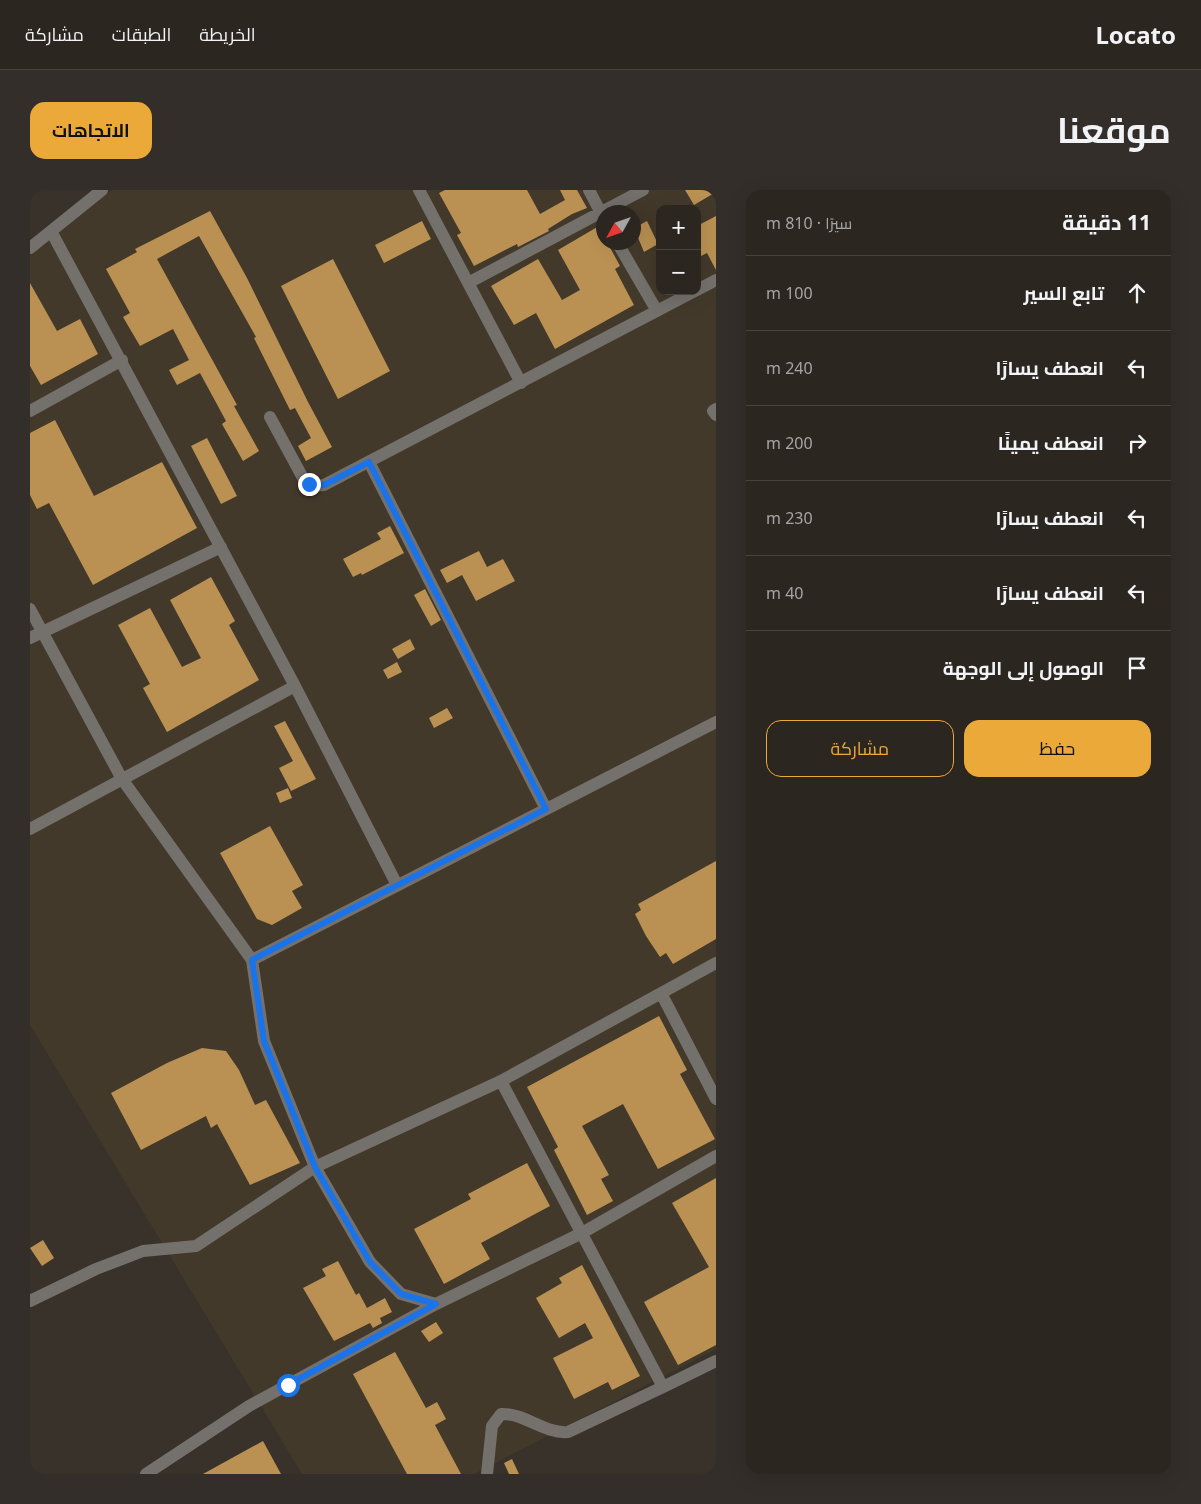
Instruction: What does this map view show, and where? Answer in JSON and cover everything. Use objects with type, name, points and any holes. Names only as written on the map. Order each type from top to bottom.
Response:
[{"type":"street","points":[[30,248],[102,190]]},
{"type":"street","points":[[419,190],[521,382]]},
{"type":"street","points":[[589,190],[596,205]]},
{"type":"street","points":[[619,205],[643,190]]},
{"type":"street","points":[[468,282],[596,219]]},
{"type":"street","points":[[51,231],[122,360],[295,686],[397,885]]},
{"type":"street","points":[[622,250],[657,311]]},
{"type":"street","points":[[701,288],[716,280]]},
{"type":"street","points":[[270,417],[303,478],[309,484],[324,485],[688,295]]},
{"type":"street","points":[[30,411],[122,360]]},
{"type":"street","points":[[716,409],[714,411],[716,415]]},
{"type":"street","points":[[369,462],[546,809]]},
{"type":"street","points":[[30,638],[221,547]]},
{"type":"street","points":[[30,609],[122,779],[252,960],[264,1041],[315,1167],[370,1262],[401,1294],[436,1304]]},
{"type":"street","points":[[30,829],[295,686]]},
{"type":"street","points":[[252,960],[716,722]]},
{"type":"street","points":[[30,1301],[96,1269],[143,1251],[196,1246],[315,1167],[501,1081],[716,963]]},
{"type":"street","points":[[661,993],[716,1098]]},
{"type":"street","points":[[501,1081],[663,1387]]},
{"type":"street","points":[[146,1474],[249,1406],[436,1304],[582,1233],[716,1156]]},
{"type":"street","points":[[487,1474],[492,1426],[501,1414],[524,1418],[556,1433],[568,1432],[716,1361]]},
{"type":"shaded area","points":[[112,190],[716,190],[716,1349],[474,1474],[302,1474],[30,1025],[30,251]]},
{"type":"building","points":[[445,190],[527,190],[540,214],[565,200],[560,190],[577,190],[587,208],[572,214],[548,229],[549,231],[518,247],[517,244],[474,266],[457,235],[461,233],[439,193]]},
{"type":"building","points":[[685,190],[716,190],[716,192],[694,205]]},
{"type":"building","points":[[210,211],[247,278],[332,447],[306,461],[298,446],[311,438],[295,408],[290,410],[254,338],[256,337],[199,236],[157,259],[237,405],[234,406],[259,451],[243,461],[222,424],[226,421],[200,373],[177,385],[169,370],[189,360],[173,329],[140,346],[123,317],[130,313],[106,269],[137,252],[135,249]]},
{"type":"building","points":[[716,216],[716,270],[707,253],[701,256],[701,224]]},
{"type":"building","points":[[422,221],[431,239],[384,263],[375,245]]},
{"type":"building","points":[[647,221],[656,240],[656,245],[644,252],[641,245],[641,224]]},
{"type":"building","points":[[596,228],[596,250],[611,250],[620,266],[615,269],[634,305],[555,349],[536,313],[514,325],[491,286],[538,259],[562,300],[580,290],[558,250]]},
{"type":"building","points":[[333,259],[390,371],[338,399],[281,286]]},
{"type":"building","points":[[30,283],[57,331],[80,319],[98,354],[41,385],[30,366]]},
{"type":"building","points":[[55,420],[94,496],[162,462],[197,528],[93,585],[49,503],[37,509],[30,495],[30,433]]},
{"type":"building","points":[[207,438],[237,496],[221,504],[191,446]]},
{"type":"building","points":[[390,526],[404,553],[362,575],[361,573],[353,577],[343,559],[381,539],[377,533]]},
{"type":"building","points":[[479,551],[487,567],[503,559],[515,581],[476,601],[462,575],[447,583],[440,570]]},
{"type":"building","points":[[211,577],[235,621],[229,625],[259,680],[167,732],[143,688],[150,684],[118,625],[150,608],[182,667],[201,658],[170,600]]},
{"type":"building","points":[[425,589],[441,620],[431,626],[414,595]]},
{"type":"building","points":[[410,639],[415,649],[398,659],[392,649]]},
{"type":"building","points":[[397,662],[402,672],[388,679],[383,670]]},
{"type":"building","points":[[447,708],[453,718],[434,728],[429,718]]},
{"type":"building","points":[[285,721],[316,779],[291,791],[279,768],[293,761],[274,726]]},
{"type":"building","points":[[288,788],[292,798],[280,803],[276,793]]},
{"type":"building","points":[[270,826],[303,885],[292,891],[302,908],[272,925],[257,919],[220,853]]},
{"type":"building","points":[[716,861],[716,939],[673,964],[666,953],[660,957],[646,936],[635,914],[641,910],[638,904]]},
{"type":"building","points":[[659,1016],[687,1070],[680,1074],[715,1139],[658,1169],[623,1104],[582,1126],[609,1175],[601,1179],[613,1201],[587,1215],[554,1150],[558,1147],[527,1087]]},
{"type":"building","points":[[202,1048],[226,1051],[239,1070],[255,1105],[266,1100],[300,1163],[250,1185],[217,1124],[211,1128],[206,1116],[141,1150],[111,1093],[167,1063]]},
{"type":"building","points":[[527,1163],[550,1206],[481,1243],[490,1259],[444,1284],[414,1229],[471,1199],[468,1194]]},
{"type":"building","points":[[716,1178],[716,1345],[678,1365],[644,1302],[709,1267],[672,1203]]},
{"type":"building","points":[[43,1240],[54,1258],[42,1266],[30,1248]]},
{"type":"building","points":[[338,1261],[356,1295],[359,1293],[367,1308],[385,1298],[392,1312],[380,1318],[382,1323],[373,1328],[370,1323],[334,1341],[303,1288],[326,1276],[322,1269]]},
{"type":"building","points":[[582,1265],[640,1376],[612,1390],[608,1382],[574,1399],[553,1358],[593,1338],[585,1323],[559,1338],[536,1298],[562,1283],[559,1278]]},
{"type":"building","points":[[436,1322],[443,1333],[429,1342],[421,1331]]},
{"type":"building","points":[[395,1352],[426,1408],[437,1402],[446,1419],[435,1425],[461,1474],[407,1474],[353,1374]]},
{"type":"building","points":[[263,1441],[281,1474],[203,1474]]},
{"type":"building","points":[[512,1459],[519,1474],[509,1474],[504,1463]]},
{"type":"route","points":[[288,1385],[436,1304],[401,1294],[370,1262],[315,1167],[264,1041],[252,960],[546,809],[369,462],[324,485],[313,486],[309,484]]}]
